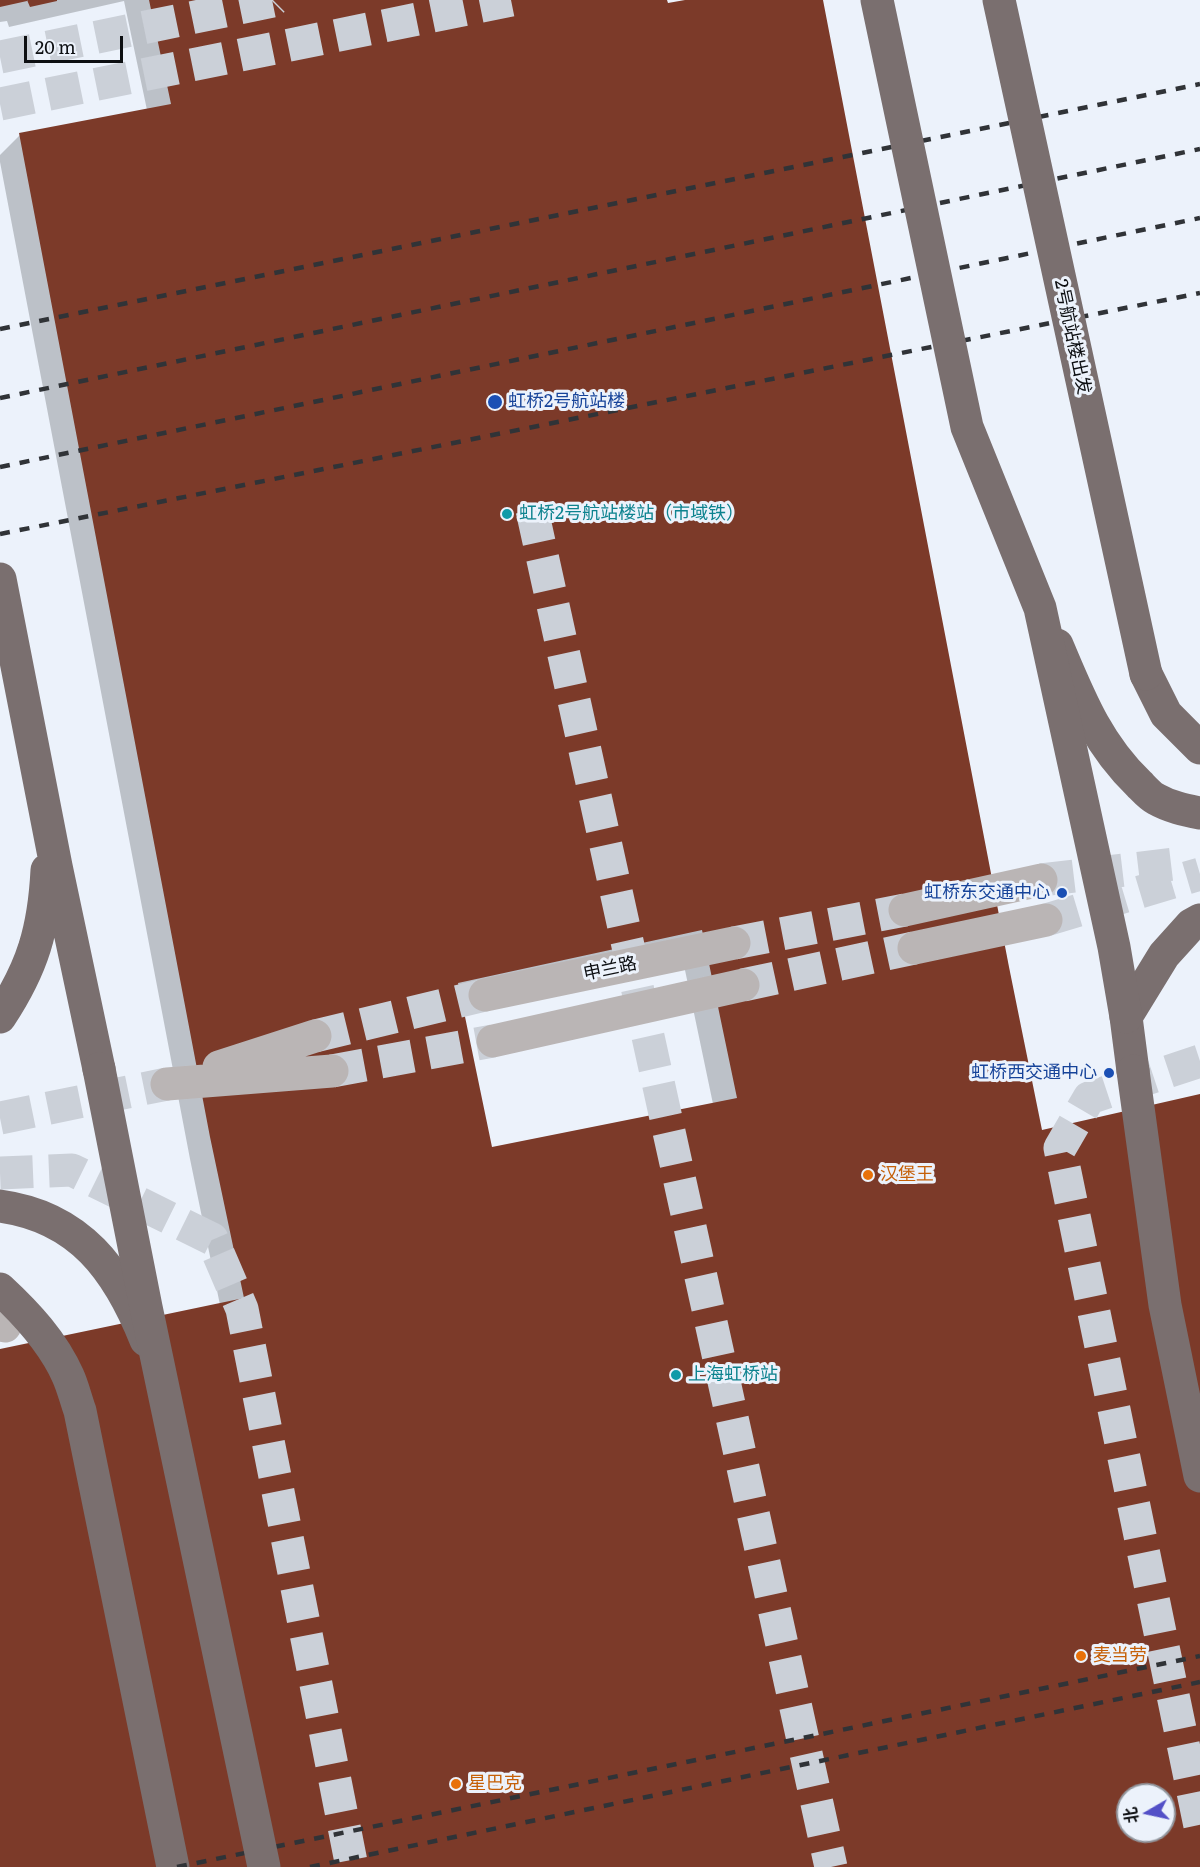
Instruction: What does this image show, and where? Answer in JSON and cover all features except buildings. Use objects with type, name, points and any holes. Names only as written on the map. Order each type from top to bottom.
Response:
[{"type":"highway","points":[[877,0],[967,427],[1040,608],[1086,714],[1125,771],[1154,798],[1181,810],[1200,813]]},
{"type":"highway","name":"2号航站楼出发","points":[[999,0],[1146,674],[1166,714],[1200,748]]},
{"type":"highway","points":[[0,579],[49,831],[264,1867]]},
{"type":"highway","points":[[1040,608],[1114,947],[1126,1017],[1165,1305],[1200,1476]]},
{"type":"highway","points":[[0,1017],[18,988],[36,946],[45,904],[49,831]]},
{"type":"highway","points":[[1126,1017],[1164,955],[1191,925],[1200,920]]},
{"type":"highway","points":[[0,1206],[21,1209],[60,1225],[89,1246],[114,1276],[136,1316],[160,1372]]},
{"type":"highway","points":[[0,1289],[19,1306],[46,1337],[68,1375],[80,1411],[173,1867]]},
{"type":"street","points":[[905,910],[1041,880]]},
{"type":"street","points":[[914,948],[1046,920]]},
{"type":"street","name":"申兰路","points":[[485,995],[734,944]]},
{"type":"street","points":[[493,1041],[743,985]]},
{"type":"street","points":[[315,1036],[167,1084],[332,1071]]},
{"type":"tunnel","points":[[0,57],[278,0]]},
{"type":"tunnel","points":[[0,104],[511,0]]},
{"type":"tunnel","points":[[532,510],[831,1867]]},
{"type":"tunnel","points":[[1041,880],[1183,863]]},
{"type":"tunnel","points":[[1046,920],[1200,874]]},
{"type":"tunnel","points":[[734,943],[905,910]]},
{"type":"tunnel","points":[[743,985],[914,948]]},
{"type":"tunnel","points":[[315,1036],[485,995]]},
{"type":"tunnel","points":[[332,1071],[493,1041]]},
{"type":"tunnel","points":[[1200,1061],[1089,1098],[1060,1148],[1200,1826]]},
{"type":"tunnel","points":[[0,1118],[167,1084]]},
{"type":"tunnel","points":[[0,1173],[72,1170],[212,1239],[242,1309],[352,1867]]},
{"type":"railway","points":[[0,329],[1200,84]]},
{"type":"railway","points":[[0,398],[1200,149]]},
{"type":"railway","points":[[0,467],[1200,218]]},
{"type":"railway","points":[[0,534],[1200,293]]},
{"type":"railway","points":[[177,1867],[1200,1656]]},
{"type":"railway","points":[[310,1867],[1200,1682]]},
{"type":"place","name":"虹桥2号航站楼","points":[[495,402]]},
{"type":"place","name":"虹桥2号航站楼站（市域铁）","points":[[507,514]]},
{"type":"place","name":"虹桥东交通中心","points":[[1062,893]]},
{"type":"place","name":"虹桥西交通中心","points":[[1109,1073]]},
{"type":"place","name":"汉堡王","points":[[868,1175]]},
{"type":"place","name":"上海虹桥站","points":[[676,1375]]},
{"type":"place","name":"麦当劳","points":[[1081,1656]]},
{"type":"place","name":"星巴克","points":[[456,1784]]}]
